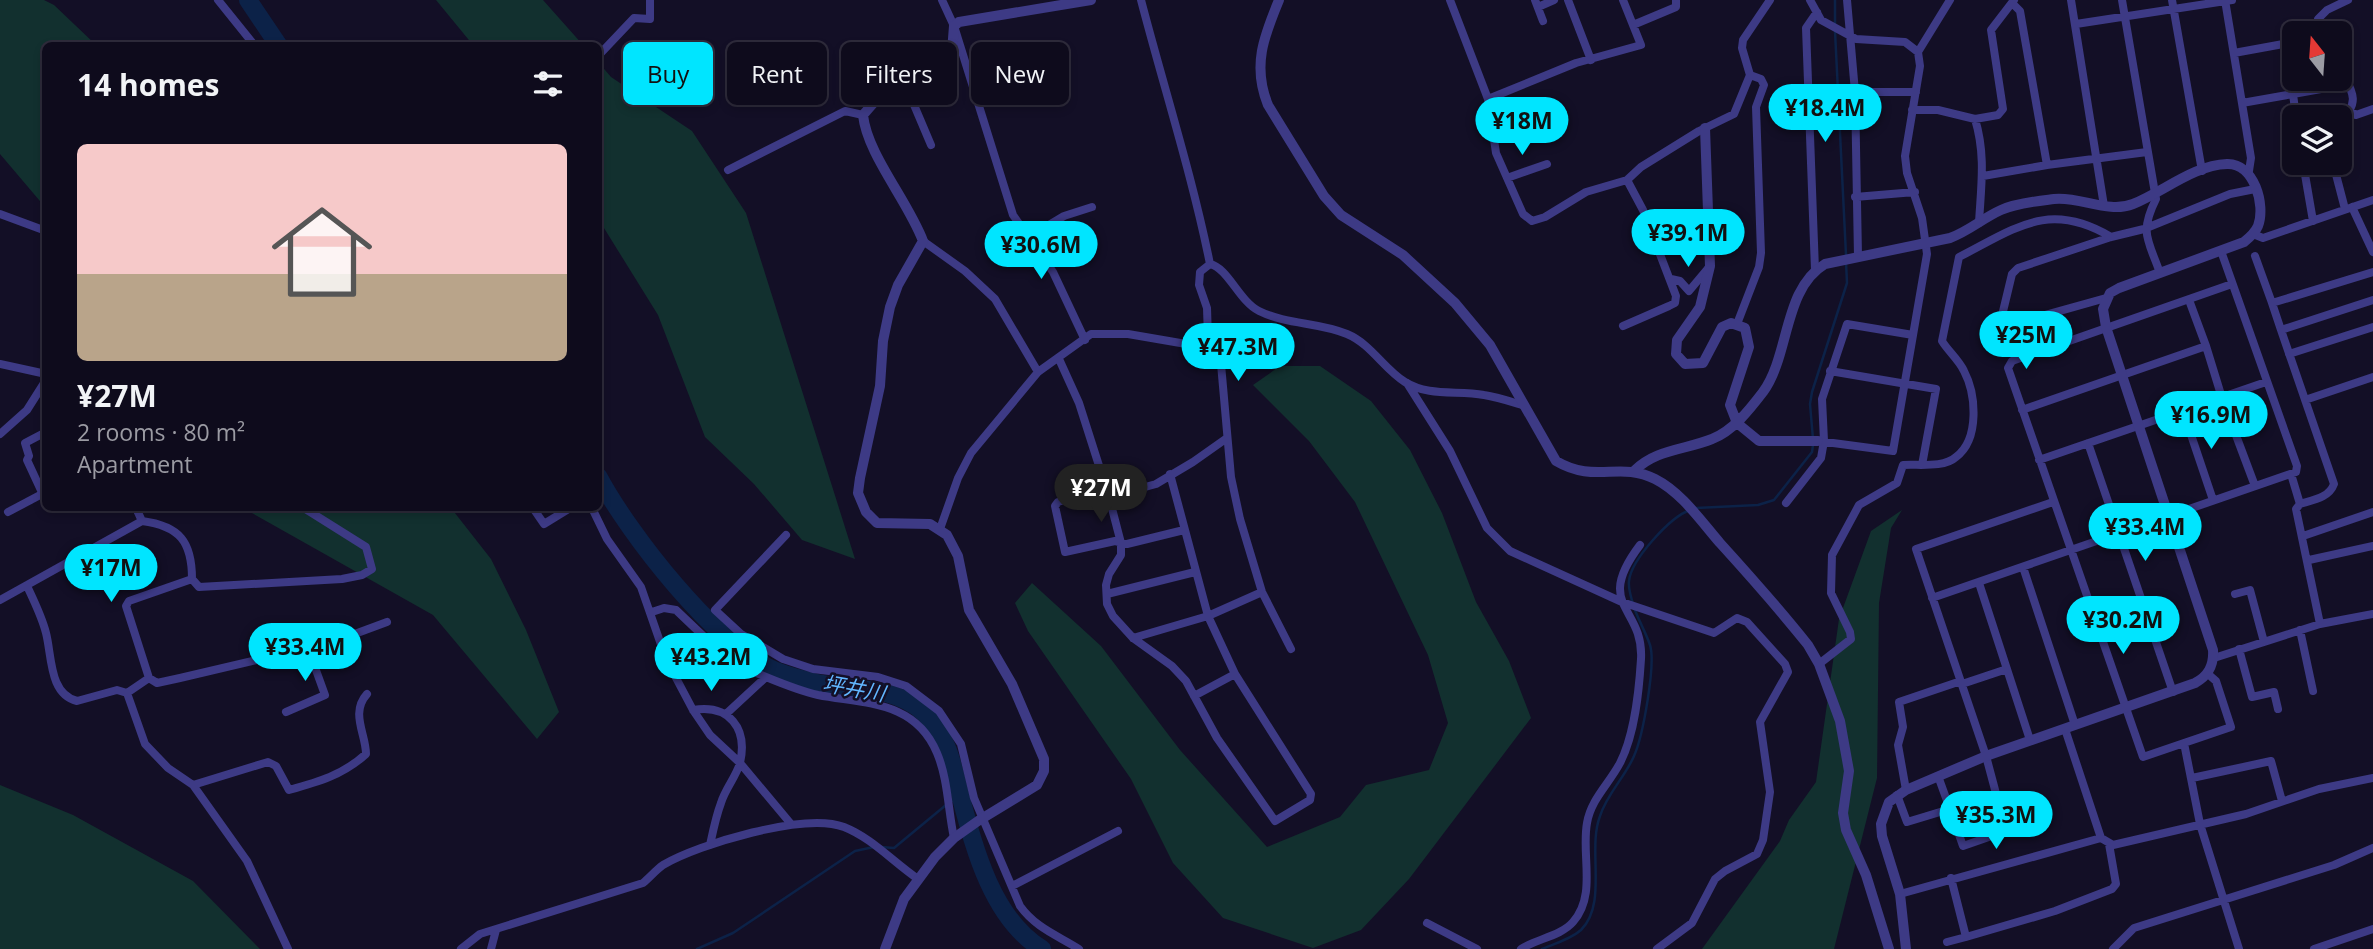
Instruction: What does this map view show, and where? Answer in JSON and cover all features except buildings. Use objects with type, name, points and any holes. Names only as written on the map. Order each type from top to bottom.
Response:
[{"type":"street","points":[[218,0],[252,42]]},
{"type":"street","points":[[602,52],[634,18],[650,19],[650,0]]},
{"type":"street","points":[[942,0],[954,26],[1013,215],[1053,272],[1085,340]]},
{"type":"street","points":[[954,26],[970,18],[1091,0]]},
{"type":"street","points":[[1142,0],[1168,104],[1193,188],[1210,264]]},
{"type":"street","points":[[1279,0],[1260,51],[1260,80],[1268,105],[1324,196],[1341,215],[1404,256],[1455,303],[1490,345],[1556,461],[1572,471],[1589,474],[1634,471],[1656,479],[1678,496],[1791,624],[1819,664],[1840,721],[1848,755],[1849,771],[1843,813],[1846,830],[1866,875],[1889,949]]},
{"type":"street","points":[[1450,0],[1488,99],[1494,144],[1525,218],[1532,221],[1586,192],[1627,180],[1641,167],[1705,128],[1734,114],[1750,75],[1742,48],[1743,40],[1770,0]]},
{"type":"street","points":[[1543,21],[1536,3],[1554,0]]},
{"type":"street","points":[[1567,0],[1591,60]]},
{"type":"street","points":[[1488,99],[1576,63],[1641,45],[1623,0]]},
{"type":"street","points":[[1633,25],[1676,7],[1676,0]]},
{"type":"street","points":[[1810,0],[1827,24],[1856,39],[1905,42],[1918,52]]},
{"type":"street","points":[[1847,0],[1854,92],[1858,256]]},
{"type":"street","points":[[1705,128],[1710,266],[1700,307],[1677,340],[1676,354],[1685,364],[1703,363],[1722,327],[1737,324],[1745,328],[1749,347],[1730,405],[1737,423],[1753,438],[1759,441],[1816,441],[1893,451],[1927,254],[1905,156],[1920,66],[1918,52],[1950,0]]},
{"type":"street","points":[[2071,0],[2104,206]]},
{"type":"street","points":[[2122,0],[2156,199],[2144,229],[2160,273]]},
{"type":"street","points":[[2172,0],[2202,171]]},
{"type":"street","points":[[2076,24],[2228,0],[2251,158],[2249,172],[2255,189],[2259,218],[2253,234],[2244,242],[2119,288],[2106,298],[1999,328],[2012,274],[2018,268],[2111,237],[2144,229],[2230,194],[2255,189]]},
{"type":"street","points":[[2319,21],[2327,10],[2348,0]]},
{"type":"street","points":[[1912,110],[1938,110],[1975,119],[1998,115],[2003,109],[1992,30],[2013,1],[2020,11],[2047,165]]},
{"type":"street","points":[[1815,270],[1806,28],[1817,12]]},
{"type":"street","points":[[953,42],[954,26]]},
{"type":"street","points":[[2234,53],[2282,45]]},
{"type":"street","points":[[1737,324],[1759,267],[1761,253],[1756,107],[1764,85],[1760,79],[1750,75]]},
{"type":"street","points":[[2242,103],[2310,91]]},
{"type":"street","points":[[2350,91],[2352,108]]},
{"type":"street","points":[[1854,92],[1916,92]]},
{"type":"street","points":[[2293,94],[2294,105]]},
{"type":"street","points":[[863,115],[872,105]]},
{"type":"street","points":[[914,105],[931,145]]},
{"type":"street","points":[[2352,113],[2356,115],[2373,110]]},
{"type":"street","points":[[728,170],[845,111],[863,115]]},
{"type":"street","points":[[863,115],[867,135],[912,215],[923,241],[965,271],[995,299],[1038,372]]},
{"type":"street","points":[[1975,119],[1982,141],[1983,176],[1979,223]]},
{"type":"street","points":[[1983,176],[2147,152]]},
{"type":"street","points":[[1507,178],[1547,164]]},
{"type":"street","points":[[1634,471],[1643,462],[1661,454],[1714,439],[1737,423],[1775,373],[1793,310],[1815,270],[1825,264],[1965,233],[2003,209],[2068,198],[2120,207],[2134,204],[2155,191],[2224,164],[2238,164],[2249,172]]},
{"type":"street","points":[[2306,175],[2313,221]]},
{"type":"street","points":[[2337,175],[2349,208],[2373,252]]},
{"type":"street","points":[[1623,326],[1675,303],[1676,296],[1643,210],[1627,180]]},
{"type":"street","points":[[1855,197],[1914,192]]},
{"type":"street","points":[[2253,234],[2263,238],[2373,200]]},
{"type":"street","points":[[1028,237],[1064,216],[1093,206]]},
{"type":"street","points":[[0,214],[42,230]]},
{"type":"street","points":[[1819,664],[1851,639],[1831,593],[1832,555],[1859,505],[1897,483],[1903,465],[1943,463],[1956,458],[1966,446],[1972,431],[1973,396],[1969,380],[1963,367],[1942,341],[1959,257],[2017,227],[2043,219],[2060,217],[2076,220],[2111,237]]},
{"type":"street","points":[[885,949],[904,899],[918,879],[957,836],[1037,785],[1044,771],[1044,759],[1012,684],[969,610],[958,556],[947,535],[940,529],[921,523],[877,523],[866,512],[858,492],[880,386],[883,341],[890,307],[898,285],[923,241]]},
{"type":"street","points":[[1932,598],[2296,472],[2297,466],[2221,251]]},
{"type":"street","points":[[2255,256],[2334,484],[2327,495],[2300,504],[2296,509],[2309,561],[2320,624]]},
{"type":"street","points":[[1291,649],[1262,592],[1231,478],[1221,364],[1208,338],[1207,308],[1199,277],[1202,269],[1210,264],[1218,266],[1243,300],[1254,308],[1277,318],[1348,334],[1362,342],[1407,383],[1450,451],[1487,527],[1498,541],[1530,562],[1625,603],[1714,634],[1737,618],[1748,622],[1785,664],[1788,672],[1760,722],[1770,792],[1769,815],[1757,854],[1715,879],[1692,923],[1657,949]]},
{"type":"street","points":[[1671,279],[1680,281],[1689,292],[1710,266]]},
{"type":"street","points":[[2272,303],[2373,271]]},
{"type":"street","points":[[2208,674],[2216,681],[2231,727],[2143,757],[2008,368],[2011,361],[2232,284]]},
{"type":"street","points":[[1906,949],[1900,894],[1882,836],[1881,824],[1889,802],[1901,793],[1986,756],[2195,684],[2208,674],[2214,658],[2106,327],[2106,298]]},
{"type":"street","points":[[2189,300],[2221,398],[2255,486]]},
{"type":"street","points":[[2281,330],[2373,300]]},
{"type":"street","points":[[1786,503],[1818,464],[1816,441],[1822,399],[1847,324],[1913,335]]},
{"type":"street","points":[[2289,354],[2373,327]]},
{"type":"street","points":[[940,529],[958,478],[971,453],[1038,372],[1091,334],[1128,334],[1192,345],[1208,338]]},
{"type":"street","points":[[2022,410],[2206,346]]},
{"type":"street","points":[[1059,359],[1079,403],[1121,543],[1121,555],[1109,574],[1107,594],[1113,616],[1133,638],[1172,666],[1194,696],[1217,738],[1271,819],[1275,821],[1310,800],[1311,794],[1235,674],[1208,617],[1170,474]]},
{"type":"street","points":[[0,364],[42,373]]},
{"type":"street","points":[[1830,371],[1936,389],[1922,465]]},
{"type":"street","points":[[2305,400],[2373,377]]},
{"type":"street","points":[[2039,460],[2266,382]]},
{"type":"street","points":[[1407,383],[1421,389],[1483,394],[1525,406]]},
{"type":"street","points":[[0,434],[27,410],[42,386]]},
{"type":"street","points":[[2183,411],[2213,500]]},
{"type":"street","points":[[42,434],[24,446],[30,456],[27,460],[42,490]]},
{"type":"street","points":[[1109,497],[1156,484],[1194,462],[1227,438]]},
{"type":"street","points":[[2088,443],[2173,692]]},
{"type":"street","points":[[2291,474],[2300,504]]},
{"type":"street","points":[[1106,487],[1058,502],[1055,506],[1064,550],[1068,553],[1115,541],[1127,544],[1184,530]]},
{"type":"street","points":[[8,512],[42,493]]},
{"type":"street","points":[[1938,776],[1963,846],[2006,831],[1986,756],[1916,550],[2053,502]]},
{"type":"street","points":[[137,511],[142,522]]},
{"type":"street","points":[[0,600],[142,522],[162,524],[183,540],[192,558],[192,579],[199,587],[342,579],[362,575],[372,569],[366,547],[309,511]]},
{"type":"street","points":[[535,511],[544,524],[565,511]]},
{"type":"street","points":[[593,511],[607,539],[641,587],[652,612],[666,659],[693,710],[710,735],[740,763],[791,824]]},
{"type":"street","points":[[2303,536],[2373,512]]},
{"type":"street","points":[[786,535],[715,610],[741,634],[783,659],[813,669],[878,677],[906,687],[939,711],[961,744],[980,820],[1029,918],[1043,930],[1079,949]]},
{"type":"street","points":[[1521,949],[1573,922],[1586,897],[1584,840],[1587,819],[1595,799],[1618,766],[1626,749],[1641,658],[1620,577],[1625,564],[1640,545]]},
{"type":"street","points":[[2309,561],[2373,547]]},
{"type":"street","points":[[2024,567],[2075,725]]},
{"type":"street","points":[[1107,594],[1195,572]]},
{"type":"street","points":[[192,579],[129,601],[126,606],[152,681],[162,682],[308,648],[387,622]]},
{"type":"street","points":[[1979,583],[2030,740]]},
{"type":"street","points":[[27,586],[46,631],[56,682],[63,694],[77,701],[117,690],[127,693]]},
{"type":"street","points":[[2235,594],[2250,590],[2264,642]]},
{"type":"street","points":[[1133,638],[1208,617],[1262,592]]},
{"type":"street","points":[[652,612],[664,608],[676,610],[729,658],[766,677],[817,695],[885,705],[913,722],[937,751],[957,836]]},
{"type":"street","points":[[2214,658],[2320,624],[2373,614]]},
{"type":"street","points":[[2300,631],[2313,691]]},
{"type":"street","points":[[286,712],[325,695],[308,648]]},
{"type":"street","points":[[2239,649],[2252,698],[2274,692],[2278,709]]},
{"type":"street","points":[[1950,809],[1907,822],[1901,793],[1898,746],[1903,727],[1899,702],[2007,669]]},
{"type":"street","points":[[1194,696],[1235,674]]},
{"type":"street","points":[[726,714],[766,677]]},
{"type":"street","points":[[127,693],[149,678]]},
{"type":"street","points":[[127,693],[145,744],[168,768],[193,785],[247,861],[288,949]]},
{"type":"street","points":[[193,785],[268,762],[276,766],[289,790],[347,771],[366,754],[359,711],[367,694]]},
{"type":"street","points":[[693,710],[709,708],[726,714],[736,724],[740,763],[721,801],[709,845]]},
{"type":"street","points":[[1947,942],[2054,911],[2116,884],[2105,841],[2064,729]]},
{"type":"street","points":[[2184,743],[2200,824],[2226,900],[2239,949]]},
{"type":"street","points":[[2192,778],[2271,761],[2281,801]]},
{"type":"street","points":[[1900,894],[1951,878],[2105,841],[2120,845],[2246,814],[2319,789],[2373,778]]},
{"type":"street","points":[[461,949],[480,934],[643,883],[662,866],[709,845],[791,824],[808,822],[841,826],[866,837],[918,879]]},
{"type":"street","points":[[1012,886],[1118,831]]},
{"type":"street","points":[[2113,949],[2134,928],[2334,865],[2373,848]]},
{"type":"street","points":[[1951,878],[1966,937]]},
{"type":"street","points":[[1426,923],[1477,949]]},
{"type":"street","points":[[2314,949],[2373,929]]},
{"type":"street","points":[[491,949],[496,930]]},
{"type":"green space","points":[[0,0],[44,0],[54,5],[93,42],[42,42],[42,203],[0,154]]},
{"type":"green space","points":[[436,0],[543,0],[580,42],[471,42]]},
{"type":"green space","points":[[602,66],[623,85],[623,105],[653,105],[692,131],[746,213],[855,559],[802,540],[754,484],[705,437],[658,315],[602,225]]},
{"type":"green space","points":[[1280,366],[1320,366],[1371,401],[1410,450],[1442,513],[1476,602],[1509,661],[1531,718],[1409,879],[1361,930],[1313,948],[1223,918],[1173,863],[1131,779],[1028,631],[1015,603],[1032,583],[1101,646],[1180,750],[1267,847],[1340,817],[1366,785],[1429,770],[1448,723],[1428,655],[1355,502],[1309,441],[1253,385]]},
{"type":"green space","points":[[1902,510],[1891,528],[1879,603],[1877,778],[1834,949],[1702,949],[1780,841],[1789,820],[1816,782],[1839,619],[1871,531]]},
{"type":"green space","points":[[248,511],[453,511],[491,559],[526,630],[559,712],[537,739],[433,615]]},
{"type":"green space","points":[[0,785],[73,815],[193,881],[260,949],[0,949]]},
{"type":"waterway","name":"坪井川","points":[[248,0],[276,42]]},
{"type":"waterway","points":[[1835,0],[1835,25]]},
{"type":"waterway","points":[[1835,31],[1846,255]]},
{"type":"waterway","points":[[1813,439],[1810,404],[1812,392],[1847,283],[1846,262]]},
{"type":"waterway","points":[[1696,508],[1758,505],[1774,500],[1812,452],[1813,445]]},
{"type":"waterway","name":"坪井川","points":[[602,483],[630,527],[676,586],[727,638],[752,658],[776,671],[802,679],[899,697],[923,712],[944,741],[988,882],[1011,920],[1025,936],[1042,949]]},
{"type":"waterway","points":[[1633,604],[1629,581],[1637,562],[1662,530],[1690,510]]},
{"type":"waterway","points":[[1542,949],[1577,933],[1589,919],[1594,906],[1595,844],[1600,816],[1638,746],[1648,700],[1651,654],[1650,645],[1635,610]]},
{"type":"waterway","points":[[952,801],[960,794]]},
{"type":"waterway","points":[[881,847],[894,848],[946,805]]},
{"type":"waterway","points":[[697,949],[733,933],[855,851],[874,847]]}]
